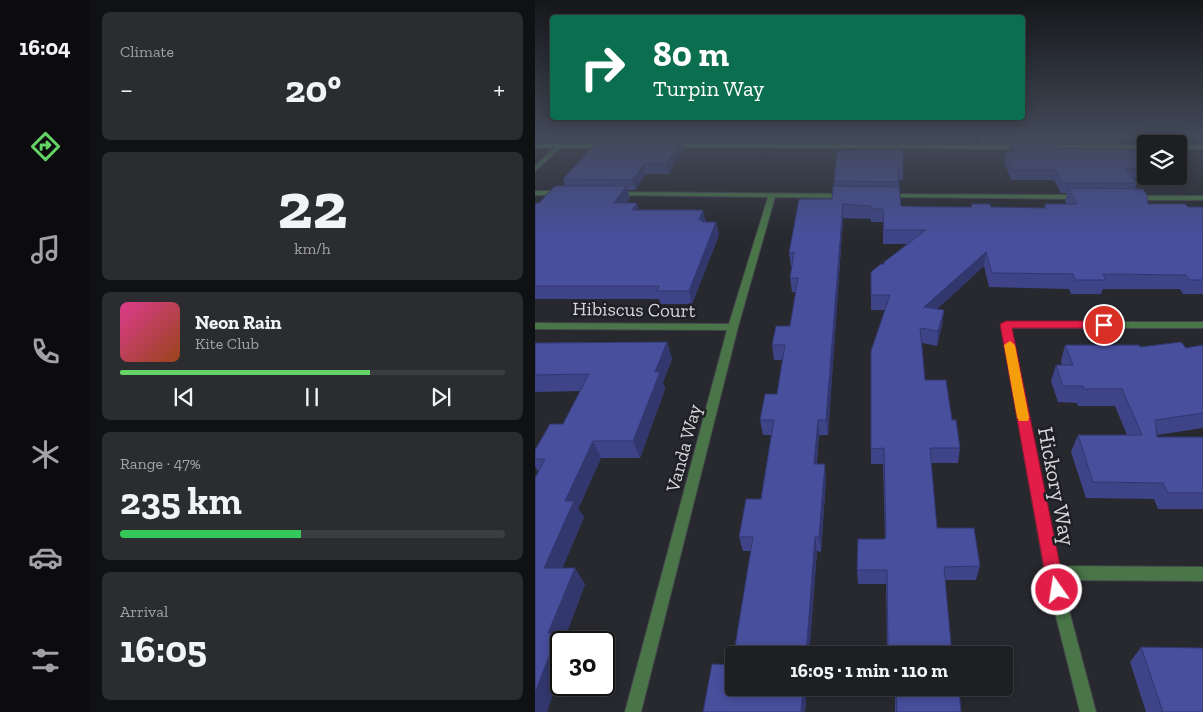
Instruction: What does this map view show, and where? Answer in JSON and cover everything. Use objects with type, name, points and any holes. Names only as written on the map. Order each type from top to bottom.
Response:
[{"type":"street","points":[[535,193],[565,193]]},
{"type":"street","points":[[604,194],[850,196]]},
{"type":"street","name":"Vanda Way","points":[[633,712],[733,327],[772,195]]},
{"type":"street","points":[[879,196],[1085,197]]},
{"type":"street","points":[[1125,198],[1203,198]]},
{"type":"street","name":"Hickory Way","points":[[1088,712],[1052,573],[1006,324],[1203,325]]},
{"type":"street","name":"Hibiscus Court","points":[[535,326],[733,327]]},
{"type":"street","points":[[1052,573],[1203,574]]},
{"type":"building","points":[[571,170],[639,170],[632,180],[563,179]]},
{"type":"building","points":[[835,170],[898,170],[899,182],[834,181]]},
{"type":"building","points":[[1056,170],[1128,170],[1137,183],[1063,183]]},
{"type":"building","points":[[555,186],[626,186],[614,203],[637,203],[632,210],[703,210],[699,220],[703,220],[702,222],[716,222],[689,291],[657,291],[659,286],[535,286],[535,203],[539,203]]},
{"type":"building","points":[[833,186],[899,187],[901,206],[972,207],[971,204],[990,204],[991,207],[1046,208],[1045,204],[1077,204],[1068,188],[1143,189],[1147,195],[1148,204],[1185,204],[1188,207],[1203,207],[1203,280],[1189,280],[1186,275],[1103,274],[1106,280],[1075,280],[1073,274],[992,273],[986,252],[924,307],[944,310],[938,331],[920,328],[925,380],[946,380],[952,420],[956,420],[960,448],[930,448],[937,528],[974,528],[980,566],[944,567],[951,646],[888,646],[887,570],[857,570],[858,539],[885,539],[886,535],[884,448],[871,449],[871,351],[890,295],[871,295],[871,272],[881,264],[884,264],[884,262],[926,230],[884,230],[883,209],[843,204],[826,420],[818,420],[814,464],[825,464],[819,537],[815,537],[807,646],[735,646],[753,537],[739,537],[746,499],[761,499],[774,420],[760,420],[765,394],[777,394],[785,345],[772,345],[776,326],[790,326],[798,278],[790,278],[794,252],[789,253],[799,199],[832,199]]},
{"type":"building","points":[[667,342],[655,372],[660,372],[633,441],[593,441],[565,501],[574,501],[544,568],[575,568],[548,633],[550,633],[550,654],[535,693],[535,478],[545,459],[535,459],[535,450],[550,424],[563,424],[589,374],[535,375],[535,343]]},
{"type":"building","points":[[1181,342],[1186,348],[1203,345],[1203,413],[1155,420],[1157,437],[1203,437],[1203,493],[1168,493],[1163,483],[1093,482],[1078,435],[1142,435],[1122,389],[1084,389],[1083,386],[1063,386],[1056,365],[1073,365],[1065,345],[1139,345],[1140,347]]},
{"type":"building","points":[[1141,647],[1203,648],[1203,712],[1163,712]]},
{"type":"building","points":[[712,664],[725,665],[725,696],[802,696],[801,712],[703,712]]},
{"type":"building","points":[[896,696],[960,696],[961,712],[897,712]]},
{"type":"slow traffic","points":[[1010,345],[1023,417]]},
{"type":"route","points":[[1057,590],[1052,573],[1006,324],[1104,325]]}]
